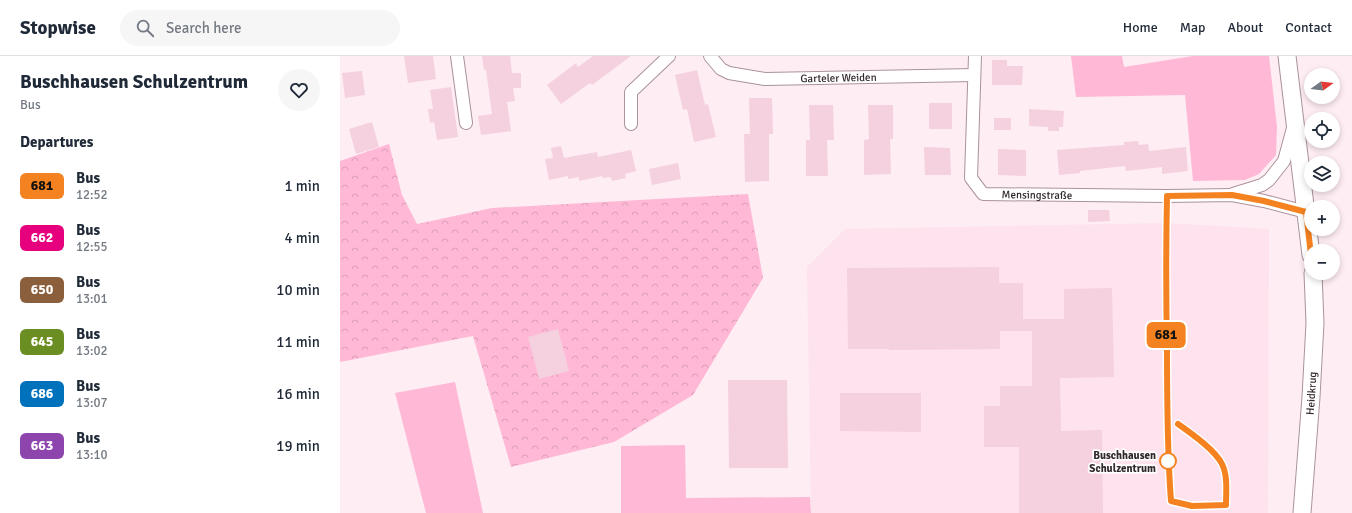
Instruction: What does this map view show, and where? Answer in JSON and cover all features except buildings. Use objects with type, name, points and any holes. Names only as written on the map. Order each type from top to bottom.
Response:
[{"type":"main road","points":[[1287,56],[1305,200]]},
{"type":"main road","name":"Heidkrug","points":[[1302,513],[1315,323],[1313,280]]},
{"type":"street","points":[[457,56],[466,123]]},
{"type":"street","points":[[631,124],[631,92],[669,56]]},
{"type":"street","name":"Garteler Weiden","points":[[710,56],[721,69],[729,73],[766,79],[974,75]]},
{"type":"street","name":"Mensingstraße","points":[[974,56],[971,178],[983,194],[1167,196],[1232,195],[1264,201],[1304,211]]},
{"type":"street","name":"Mensingstraße","points":[[1232,195],[1262,185],[1269,180],[1284,161],[1295,123]]},
{"type":"shaded area","points":[[1167,223],[1269,229],[1268,513],[811,513],[807,267],[845,229]]},
{"type":"green space","points":[[1071,56],[1122,56],[1124,67],[1193,56],[1269,56],[1277,127],[1276,155],[1259,174],[1245,180],[1193,181],[1185,95],[1076,97]]},
{"type":"green space","points":[[389,144],[402,195],[417,224],[492,208],[748,194],[763,278],[693,395],[614,442],[511,467],[473,336],[340,362],[340,161]]},
{"type":"green space","points":[[455,382],[483,513],[426,513],[395,393]]},
{"type":"green space","points":[[685,445],[686,498],[810,497],[811,513],[621,513],[621,446]]},
{"type":"bus line","name":"681","points":[[1178,424],[1209,448],[1222,464],[1226,479],[1226,505],[1192,506],[1171,501],[1168,467],[1167,416],[1167,196],[1232,195],[1264,201],[1306,212],[1310,244]]},
{"type":"place","name":"Buschhausen Schulzentrum","points":[[1168,461]]}]
